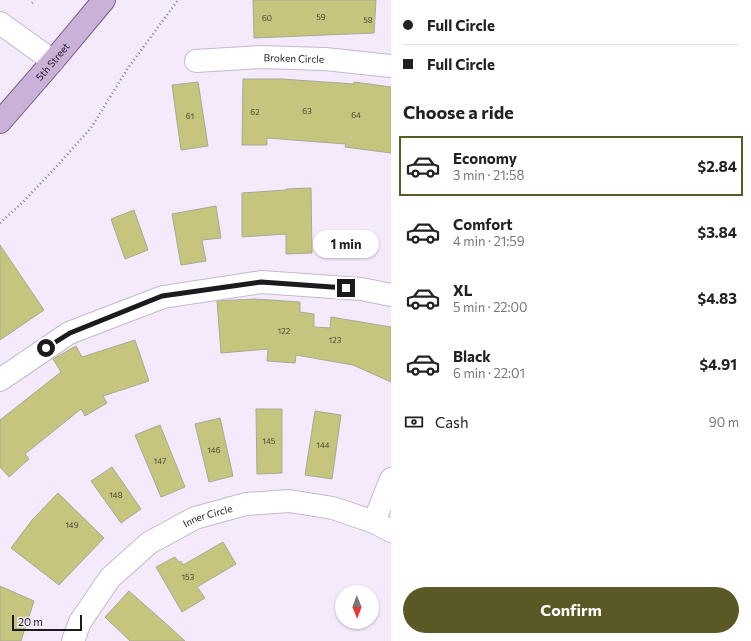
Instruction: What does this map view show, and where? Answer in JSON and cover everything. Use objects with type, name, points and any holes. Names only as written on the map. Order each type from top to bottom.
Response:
[{"type":"main road","name":"5th Street","points":[[0,122],[104,0]]},
{"type":"street","points":[[0,23],[53,61]]},
{"type":"street","name":"Broken Circle","points":[[196,61],[259,57],[325,59],[391,66]]},
{"type":"street","points":[[0,380],[70,333],[162,296],[261,282],[361,289],[391,295]]},
{"type":"street","points":[[382,527],[391,479]]},
{"type":"street","name":"Inner Circle","points":[[73,641],[80,622],[110,578],[149,543],[195,518],[246,504],[289,501],[332,508],[382,527]]},
{"type":"path","points":[[0,223],[22,203],[91,128],[128,68],[178,0]]},
{"type":"building","points":[[253,0],[376,0],[374,33],[254,38]]},
{"type":"building","points":[[243,79],[282,79],[354,84],[354,82],[391,87],[391,153],[345,147],[346,144],[267,138],[267,145],[242,145]]},
{"type":"building","points":[[198,82],[208,146],[181,150],[172,85]]},
{"type":"building","points":[[311,188],[312,253],[286,254],[286,234],[242,237],[242,193]]},
{"type":"building","points":[[216,206],[221,238],[202,240],[206,261],[181,265],[172,214]]},
{"type":"building","points":[[134,210],[148,250],[125,259],[111,219]]},
{"type":"building","points":[[0,245],[44,310],[0,340]]},
{"type":"building","points":[[255,299],[300,302],[300,312],[314,314],[314,327],[330,328],[331,317],[391,327],[391,382],[353,365],[296,355],[295,363],[267,361],[268,349],[221,353],[217,301]]},
{"type":"building","points":[[135,340],[149,381],[103,396],[107,403],[85,416],[81,409],[25,454],[29,459],[9,477],[0,467],[0,420],[61,372],[53,359],[76,346],[82,357]]},
{"type":"building","points":[[256,409],[282,409],[282,473],[257,474]]},
{"type":"building","points":[[315,411],[341,415],[332,479],[305,475]]},
{"type":"building","points":[[220,418],[233,476],[209,482],[195,424]]},
{"type":"building","points":[[160,425],[185,487],[161,497],[135,435]]},
{"type":"building","points":[[112,467],[141,509],[121,523],[91,481]]},
{"type":"building","points":[[58,493],[104,538],[59,585],[11,548],[32,520]]},
{"type":"building","points":[[223,542],[236,564],[197,587],[205,598],[182,612],[156,567],[175,557],[179,562],[181,561],[183,565]]},
{"type":"building","points":[[0,586],[34,601],[21,641],[0,641]]},
{"type":"building","points":[[129,591],[185,641],[130,641],[105,617]]},
{"type":"route","points":[[46,348],[70,333],[162,296],[261,282],[346,288]]}]
